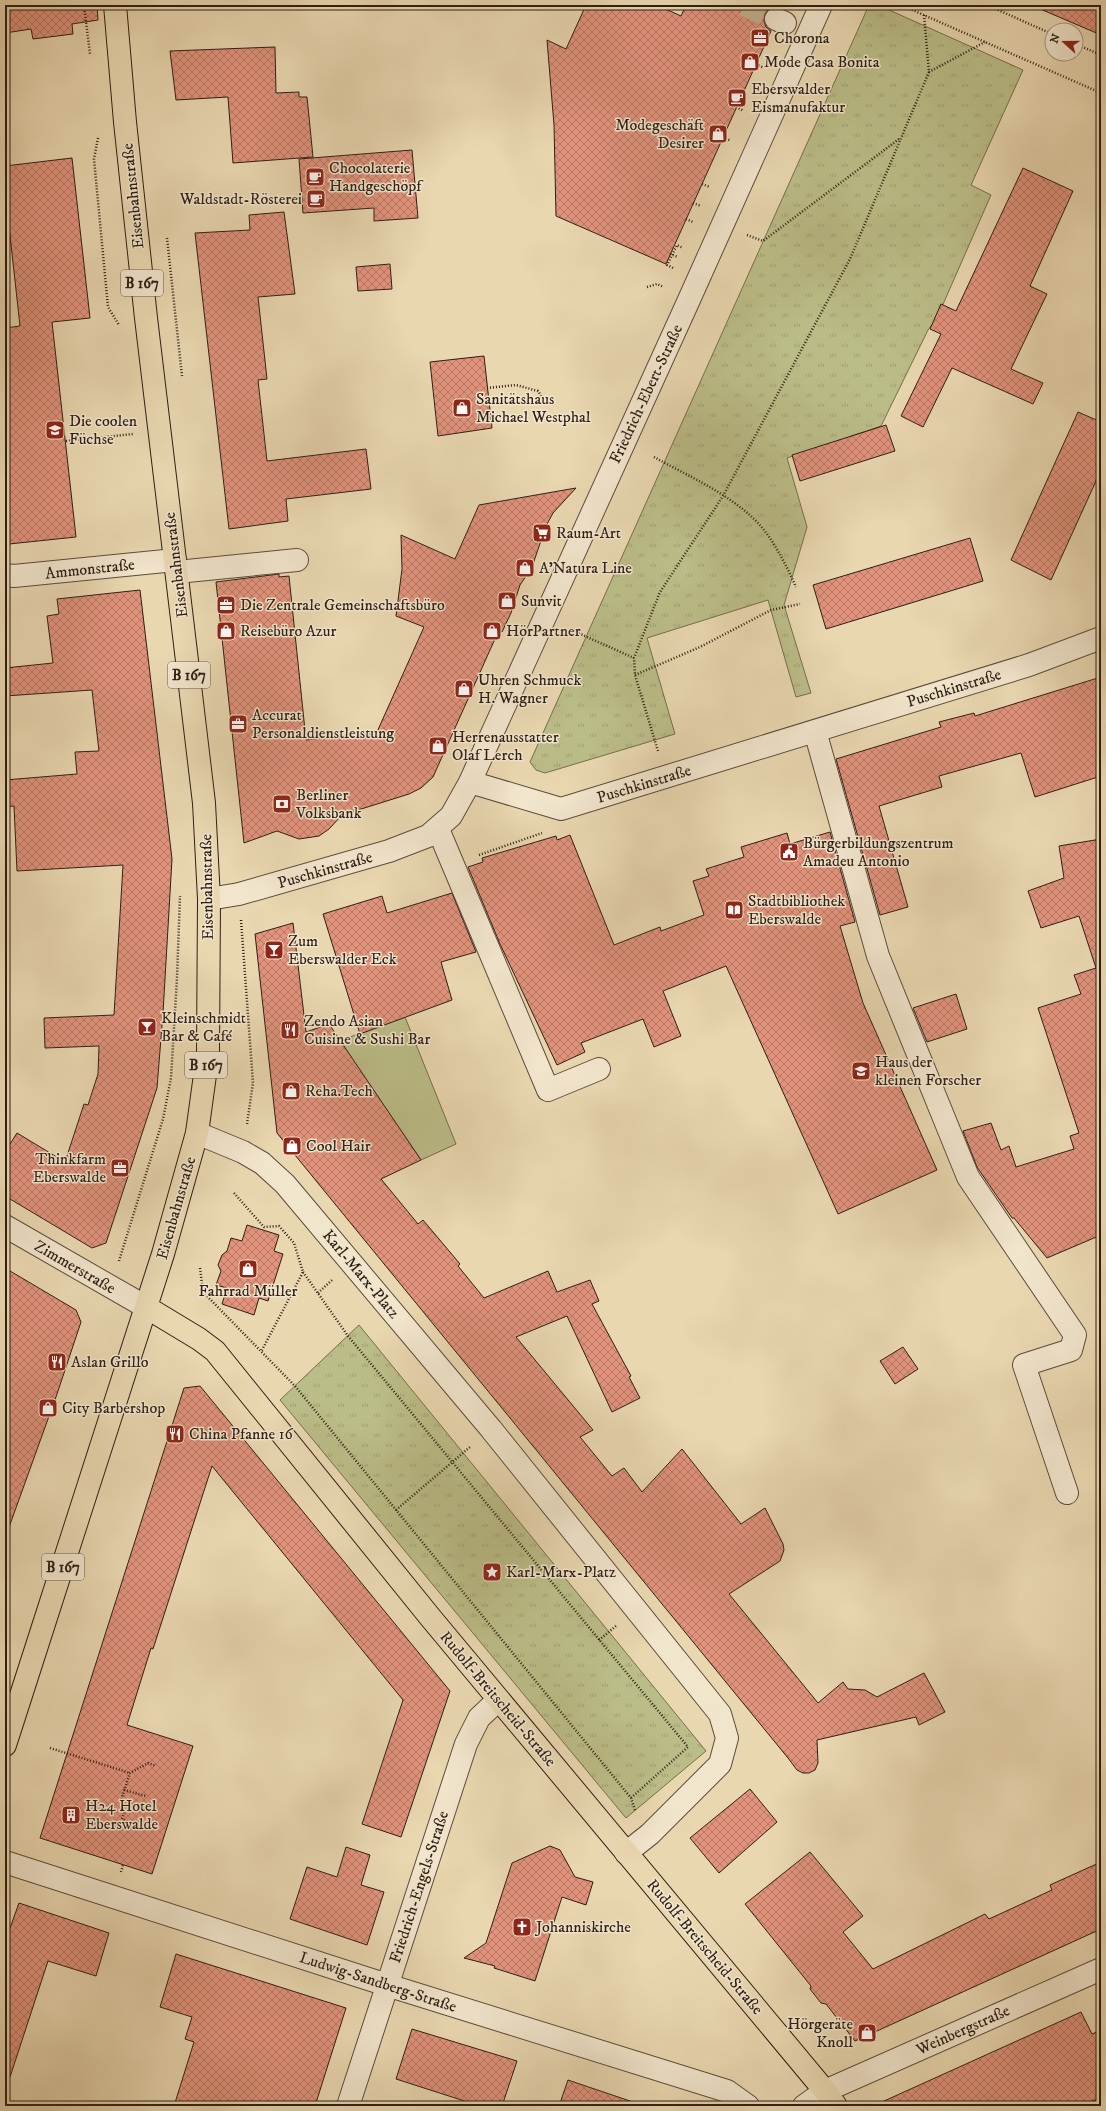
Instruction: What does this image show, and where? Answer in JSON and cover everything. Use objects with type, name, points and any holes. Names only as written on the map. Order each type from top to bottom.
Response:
[{"type":"main road","name":"Eisenbahnstraße","points":[[5,1745],[163,1254],[197,1133],[208,1053],[209,899],[203,790],[125,122],[115,5]]},
{"type":"main road","name":"Rudolf-Breitscheid-Straße","points":[[146,1307],[199,1339],[215,1352],[498,1700],[831,2098]]},
{"type":"street","name":"Friedrich-Ebert-Straße","points":[[470,782],[821,5]]},
{"type":"street","name":"Ammonstraße","points":[[5,575],[14,576],[296,560]]},
{"type":"street","name":"Puschkinstraße","points":[[561,809],[1029,665],[1101,638]]},
{"type":"street","points":[[816,731],[878,956],[968,1177],[1075,1335],[1071,1350],[1024,1365],[1067,1493]]},
{"type":"street","points":[[470,782],[561,809]]},
{"type":"street","name":"Puschkinstraße","points":[[209,899],[239,894],[389,851],[428,836],[438,829],[451,816],[470,782]]},
{"type":"street","points":[[438,829],[548,1090],[599,1069]]},
{"type":"street","name":"Karl-Marx-Platz","points":[[197,1133],[243,1152],[262,1163],[285,1184],[491,1429],[720,1714],[727,1738],[720,1764],[650,1834],[626,1853]]},
{"type":"street","name":"Zimmerstraße","points":[[5,1226],[110,1288],[146,1307]]},
{"type":"street","name":"Friedrich-Engels-Straße","points":[[348,2106],[466,1744],[479,1718],[498,1700]]},
{"type":"street","name":"Ludwig-Sandberg-Straße","points":[[5,1862],[387,1985],[727,2092],[748,2106]]},
{"type":"street","name":"Weinbergstraße","points":[[804,2106],[831,2098],[1101,1969]]},
{"type":"path","points":[[901,5],[1101,94]]},
{"type":"path","points":[[987,5],[1044,30]]},
{"type":"path","points":[[666,777],[635,675],[634,658],[660,592],[723,496],[850,259],[899,139],[929,72],[924,15]]},
{"type":"path","points":[[929,72],[985,42]]},
{"type":"path","points":[[1084,48],[1101,55]]},
{"type":"path","points":[[756,64],[764,68]]},
{"type":"path","points":[[736,107],[745,111]]},
{"type":"path","points":[[723,137],[731,141]]},
{"type":"path","points":[[754,238],[763,241],[899,139]]},
{"type":"path","points":[[702,184],[710,188]]},
{"type":"path","points":[[693,203],[701,206]]},
{"type":"path","points":[[686,219],[694,223]]},
{"type":"path","points":[[673,268],[667,265],[677,245],[683,248]]},
{"type":"path","points":[[647,287],[657,284],[664,287]]},
{"type":"path","points":[[487,388],[516,385],[538,392],[546,404]]},
{"type":"path","points":[[66,441],[134,434]]},
{"type":"path","points":[[654,457],[723,496],[756,522],[784,561],[796,587]]},
{"type":"path","points":[[635,675],[700,647],[771,610],[800,604]]},
{"type":"path","points":[[576,632],[634,658]]},
{"type":"path","points":[[454,864],[556,828],[561,809]]},
{"type":"path","points":[[110,1288],[163,1119],[171,1078],[180,891]]},
{"type":"path","points":[[239,894],[253,1083],[243,1152]]},
{"type":"path","points":[[234,1193],[264,1227],[279,1226],[294,1243],[303,1272],[348,1336],[688,1747],[631,1798]]},
{"type":"path","points":[[200,1268],[203,1292],[295,1386],[631,1798],[635,1811],[650,1834]]},
{"type":"path","points":[[261,1352],[303,1272]]},
{"type":"path","points":[[396,1510],[491,1429]]},
{"type":"path","points":[[50,1748],[90,1762],[130,1773]]},
{"type":"path","points":[[130,1828],[131,1823],[122,1819],[125,1811],[121,1800],[130,1773],[148,1763],[156,1766]]},
{"type":"path","points":[[124,1790],[146,1796]]},
{"type":"green space","points":[[869,5],[878,5],[1023,70],[971,185],[991,195],[937,318],[928,330],[881,426],[787,458],[807,527],[784,605],[811,693],[796,697],[768,600],[647,638],[675,734],[545,773],[536,770],[530,762]]},
{"type":"green space","points":[[405,1017],[456,1144],[421,1160],[339,1041]]},
{"type":"green space","name":"Karl-Marx-Platz","points":[[359,1325],[706,1751],[626,1818],[280,1400]]},
{"type":"building","points":[[5,5],[97,5],[98,20],[72,24],[73,34],[33,39],[31,29],[5,33]]},
{"type":"building","points":[[586,5],[657,5],[681,16],[686,5],[783,5],[781,8],[775,7],[769,9],[765,14],[764,21],[766,27],[771,31],[666,264],[556,216],[554,125],[547,40],[566,49]]},
{"type":"building","points":[[1031,5],[1101,5],[1101,35],[1084,28],[1084,22],[1071,22]]},
{"type":"building","points":[[275,47],[276,93],[299,92],[299,97],[307,97],[313,157],[233,163],[228,97],[176,100],[170,51]]},
{"type":"building","points":[[412,150],[418,218],[374,221],[374,208],[303,213],[299,159]]},
{"type":"building","points":[[72,158],[90,318],[52,322],[76,537],[9,544],[5,505],[5,328],[20,326],[5,190],[5,166]]},
{"type":"building","points":[[1023,168],[1073,191],[1030,286],[1047,294],[1011,369],[1043,383],[1033,404],[952,368],[923,427],[901,416],[941,334],[930,329],[941,304],[956,311]]},
{"type":"building","points":[[284,212],[295,294],[258,297],[267,379],[258,380],[267,461],[366,449],[371,489],[286,499],[288,521],[229,529],[195,233],[250,230],[249,215]]},
{"type":"building","points":[[390,264],[392,289],[358,291],[356,267]]},
{"type":"building","name":"Sanitätshaus Michael Westphal","points":[[484,356],[492,428],[438,436],[430,362]]},
{"type":"building","points":[[1078,412],[1101,422],[1101,470],[1051,580],[1011,560]]},
{"type":"building","points":[[886,425],[895,451],[800,481],[792,455]]},
{"type":"building","points":[[576,488],[553,513],[546,526],[532,567],[520,585],[511,613],[502,632],[499,630],[433,777],[421,788],[409,794],[342,815],[329,829],[319,836],[299,839],[277,831],[244,843],[216,582],[279,574],[279,577],[289,576],[306,740],[377,732],[424,627],[396,616],[402,569],[401,535],[455,559],[479,505]]},
{"type":"building","points":[[970,538],[983,581],[826,629],[813,585]]},
{"type":"building","points":[[140,590],[172,859],[163,1013],[157,1088],[106,1243],[92,1248],[5,1196],[5,1152],[17,1133],[65,1162],[84,1104],[88,1105],[98,1074],[99,1046],[45,1048],[44,1018],[114,1015],[123,865],[17,871],[14,806],[5,807],[5,780],[77,774],[75,752],[99,751],[92,690],[5,696],[5,668],[53,663],[47,616],[59,614],[57,599]]},
{"type":"building","points":[[1101,677],[1101,776],[1035,797],[1021,753],[939,776],[942,787],[879,806],[908,907],[880,915],[836,759],[941,727],[939,722],[974,713],[975,716]]},
{"type":"building","points":[[830,832],[855,922],[840,926],[863,1003],[937,1170],[838,1214],[726,966],[663,991],[681,1036],[654,1047],[643,1019],[581,1043],[585,1052],[557,1065],[500,944],[468,867],[483,862],[482,858],[556,836],[557,840],[570,835],[614,945],[660,927],[661,931],[704,915],[693,881],[709,876],[706,869],[744,857],[741,847],[787,833],[790,844]]},
{"type":"building","points":[[1101,839],[1101,1235],[1047,1258],[1014,1218],[1012,1218],[977,1167],[963,1131],[991,1123],[1001,1150],[1009,1146],[1016,1167],[1074,1149],[1070,1136],[1079,1133],[1038,1008],[1081,994],[1074,975],[1096,968],[1079,916],[1041,928],[1028,891],[1064,878],[1059,846]]},
{"type":"building","points":[[452,893],[476,952],[441,962],[452,1000],[360,1034],[323,914],[382,896],[387,913]]},
{"type":"building","points":[[293,923],[306,1032],[329,1024],[421,1160],[381,1179],[418,1224],[423,1220],[460,1264],[458,1266],[484,1298],[548,1271],[557,1292],[590,1280],[599,1301],[592,1304],[631,1376],[629,1377],[640,1398],[612,1412],[567,1316],[516,1337],[593,1430],[580,1437],[612,1476],[624,1468],[642,1492],[682,1449],[741,1524],[765,1508],[783,1544],[784,1550],[780,1561],[729,1594],[818,1703],[843,1682],[848,1689],[865,1690],[877,1697],[924,1673],[945,1712],[919,1725],[916,1717],[817,1740],[818,1763],[815,1770],[809,1773],[803,1773],[797,1770],[277,1133],[255,934]]},
{"type":"building","points":[[956,994],[967,1029],[927,1042],[913,1008]]},
{"type":"building","points":[[247,1225],[279,1235],[274,1251],[283,1254],[268,1301],[259,1298],[254,1315],[222,1304],[227,1288],[216,1285],[221,1271],[218,1265],[222,1255],[227,1251],[231,1238],[242,1241]]},
{"type":"building","points":[[5,1268],[76,1310],[81,1322],[8,1530],[5,1529]]},
{"type":"building","points":[[903,1347],[918,1369],[895,1384],[880,1361]]},
{"type":"building","points":[[200,1386],[450,1691],[401,1837],[362,1824],[403,1700],[212,1466],[153,1649],[151,1648],[127,1725],[193,1746],[152,1874],[40,1838],[184,1388]]},
{"type":"building","points":[[750,1789],[777,1822],[719,1873],[690,1838]]},
{"type":"building","name":"Johanniskirche","points":[[550,1846],[560,1850],[575,1877],[593,1882],[586,1905],[562,1897],[535,1981],[494,1968],[495,1966],[464,1958],[486,1943],[512,1863]]},
{"type":"building","points":[[346,1847],[370,1855],[361,1885],[384,1892],[367,1945],[290,1919],[307,1867],[337,1877]]},
{"type":"building","points":[[810,1852],[863,1916],[843,1932],[873,1969],[985,1914],[989,1919],[1052,1890],[1050,1885],[1101,1862],[1101,1929],[855,2041],[826,2004],[821,2003],[810,1989],[811,1986],[745,1904]]},
{"type":"building","points":[[19,1903],[109,1933],[96,1976],[48,1961],[10,2077],[5,2077],[5,1942]]},
{"type":"building","points":[[176,1954],[346,2008],[315,2106],[174,2106],[194,2042],[185,2039],[192,2017],[160,2007]]},
{"type":"building","points":[[1081,2012],[1092,2034],[1101,2030],[1101,2097],[1082,2106],[873,2106]]},
{"type":"building","points":[[412,2029],[517,2061],[502,2106],[480,2106],[396,2079]]},
{"type":"building","points":[[568,2080],[633,2102],[632,2106],[559,2106]]},
{"type":"tunnel","points":[[744,5],[776,19]]},
{"type":"place","name":"Chorona","points":[[760,38]]},
{"type":"place","name":"Mode Casa Bonita","points":[[750,62]]},
{"type":"place","name":"Eberswalder Eismanufaktur","points":[[737,98]]},
{"type":"place","name":"Modegeschäft Desirer","points":[[718,134]]},
{"type":"place","name":"Chocolaterie Handgeschöpf","points":[[315,177]]},
{"type":"place","name":"Waldstadt-Rösterei","points":[[316,199]]},
{"type":"place","name":"Sanitätshaus Michael Westphal","points":[[462,408]]},
{"type":"place","name":"Die coolen Füchse","points":[[55,430]]},
{"type":"place","name":"Raum-Art","points":[[542,533]]},
{"type":"place","name":"A'Natura Line","points":[[525,568]]},
{"type":"place","name":"Sunvit","points":[[507,601]]},
{"type":"place","name":"Die Zentrale Gemeinschaftsbüro","points":[[226,605]]},
{"type":"place","name":"Reisebüro Azur","points":[[226,631]]},
{"type":"place","name":"HörPartner","points":[[492,631]]},
{"type":"place","name":"Uhren Schmuck H. Wagner","points":[[464,689]]},
{"type":"place","name":"Accurat Personaldienstleistung","points":[[238,724]]},
{"type":"place","name":"Herrenausstatter Olaf Lerch","points":[[438,746]]},
{"type":"place","name":"Berliner Volksbank","points":[[282,804]]},
{"type":"place","name":"Bürgerbildungszentrum Amadeu Antonio","points":[[789,852]]},
{"type":"place","name":"Stadtbibliothek Eberswalde","points":[[734,910]]},
{"type":"place","name":"Zum Eberswalder Eck","points":[[274,950]]},
{"type":"place","name":"Kleinschmidt Bar & Café","points":[[147,1027]]},
{"type":"place","name":"Zendo Asian Cuisine & Sushi Bar","points":[[290,1030]]},
{"type":"place","name":"Haus der kleinen Forscher","points":[[861,1071]]},
{"type":"place","name":"Reha.Tech","points":[[291,1091]]},
{"type":"place","name":"Cool Hair","points":[[292,1146]]},
{"type":"place","name":"Thinkfarm Eberswalde","points":[[120,1168]]},
{"type":"place","name":"Fahrrad Müller","points":[[248,1269]]},
{"type":"place","name":"Aslan Grillo","points":[[57,1362]]},
{"type":"place","name":"City Barbershop","points":[[48,1408]]},
{"type":"place","name":"China Pfanne 16","points":[[175,1434]]},
{"type":"place","name":"Karl-Marx-Platz","points":[[492,1572]]},
{"type":"place","name":"H24 Hotel Eberswalde","points":[[71,1815]]},
{"type":"place","name":"Johanniskirche","points":[[522,1927]]},
{"type":"place","name":"Hörgeräte Knoll","points":[[867,2033]]}]
